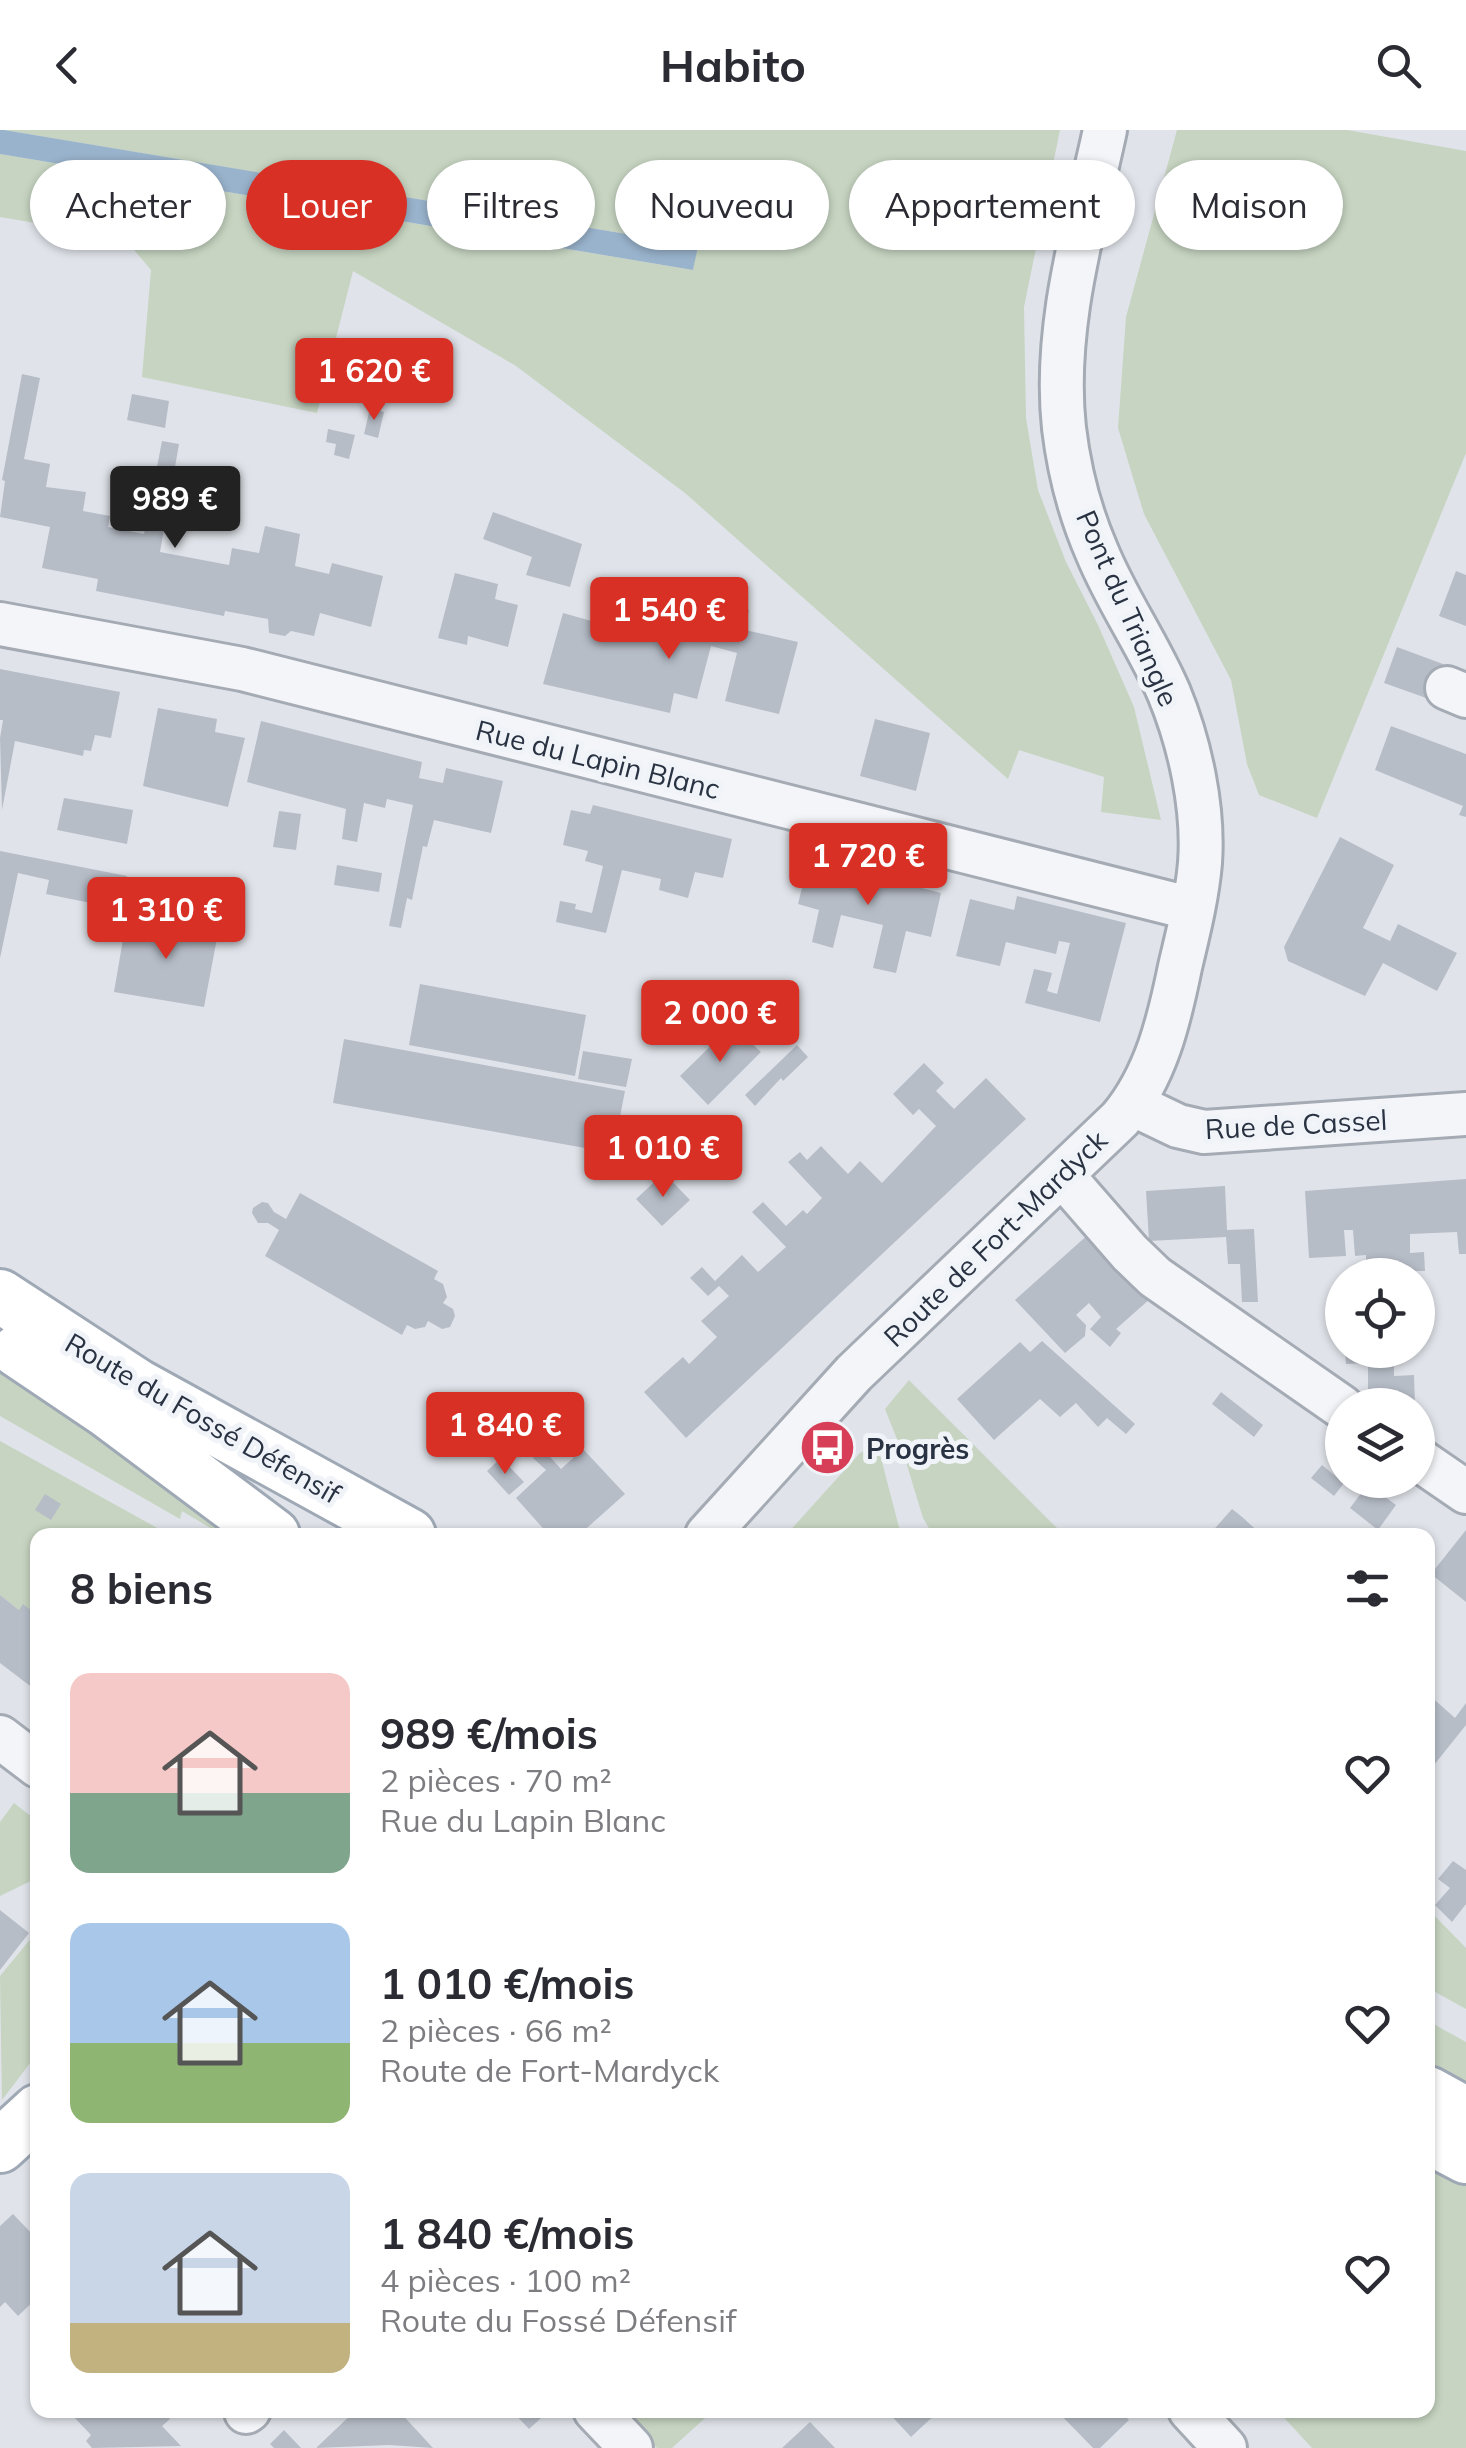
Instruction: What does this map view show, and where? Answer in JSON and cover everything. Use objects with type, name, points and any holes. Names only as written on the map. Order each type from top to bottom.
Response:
[{"type":"main road","name":"Route du Fossé Défensif","points":[[0,1296],[138,1386],[396,1528]]},
{"type":"main road","name":"Route du Fossé Défensif","points":[[0,1338],[264,1528]]},
{"type":"main road","points":[[1435,2097],[1466,2114]]},
{"type":"main road","points":[[0,2146],[30,2118]]},
{"type":"main road","points":[[1435,2140],[1466,2158]]},
{"type":"street","name":"Pont du Triangle","points":[[1105,130],[1068,309],[1062,366],[1064,426],[1073,479],[1097,554],[1144,640],[1180,726],[1200,824],[1200,861],[1193,910]]},
{"type":"street","name":"Rue du Lapin Blanc","points":[[0,624],[242,669],[1193,910]]},
{"type":"street","name":"Route de Fort-Mardyck","points":[[711,1528],[854,1373],[1063,1176],[1132,1104],[1152,1068],[1171,1010],[1193,910]]},
{"type":"street","name":"Rue de Cassel","points":[[1132,1104],[1178,1126],[1204,1132],[1466,1114]]},
{"type":"street","points":[[1063,1176],[1155,1277],[1325,1395]]},
{"type":"street","points":[[1435,1471],[1466,1492]]},
{"type":"street","points":[[0,1737],[30,1760]]},
{"type":"street","points":[[603,2418],[631,2448]]},
{"type":"street","points":[[1197,2418],[1225,2448]]},
{"type":"green space","points":[[4,130],[1060,130],[1054,160],[849,160],[849,250],[1036,250],[1024,307],[1026,418],[1038,490],[1066,562],[1134,707],[1161,820],[1101,812],[1104,777],[1019,750],[1008,779],[685,493],[516,366],[353,271],[317,413],[142,377],[151,270],[134,250],[226,250],[226,192],[246,195],[246,250],[407,250],[407,222],[427,225],[427,250],[574,250],[693,270],[696,250],[829,250],[829,160],[615,160],[615,232],[595,229],[595,160],[427,160],[427,201],[407,197],[407,160],[246,160],[246,171],[226,167],[226,160],[183,160]]},
{"type":"green space","points":[[1177,130],[1347,130],[1466,151],[1466,453],[1317,818],[1259,795],[1247,764],[1231,680],[1144,514],[1118,428],[1126,317],[1155,211],[1155,250],[1343,250],[1343,160],[1169,160]]},
{"type":"green space","points":[[0,154],[36,160],[30,160],[30,222],[0,217]]},
{"type":"green space","points":[[0,1360],[232,1528],[210,1528],[182,1511],[180,1519],[0,1416]]},
{"type":"green space","points":[[909,1380],[1057,1528],[929,1528],[885,1409]]},
{"type":"green space","points":[[0,1441],[157,1528],[30,1528],[30,1614],[0,1595]]},
{"type":"green space","points":[[874,1450],[881,1458],[899,1528],[792,1528],[860,1453]]},
{"type":"green space","points":[[14,1803],[30,1816],[30,1881],[0,1896],[0,1822]]},
{"type":"green space","points":[[1435,1916],[1466,1948],[1466,2009],[1435,1992]]},
{"type":"green space","points":[[30,1940],[30,2063],[2,2100],[0,1976]]},
{"type":"green space","points":[[1435,2025],[1466,2042],[1466,2086],[1435,2069]]},
{"type":"green space","points":[[1435,2165],[1466,2182],[1466,2448],[1312,2448],[1284,2418],[1435,2418]]},
{"type":"green space","points":[[629,2418],[705,2418],[672,2448],[657,2448]]},
{"type":"water","points":[[0,130],[181,160],[36,160],[0,154]]},
{"type":"water","points":[[226,168],[246,171],[246,195],[226,192]]},
{"type":"water","points":[[407,198],[427,201],[427,225],[407,222]]},
{"type":"water","points":[[595,229],[615,232],[615,250],[697,250],[693,270],[574,250],[595,250]]},
{"type":"building","points":[[22,374],[40,378],[24,459],[50,464],[46,487],[86,492],[83,511],[110,516],[108,527],[144,534],[162,441],[179,444],[160,552],[229,565],[232,548],[259,553],[265,526],[300,534],[295,566],[329,574],[332,563],[383,576],[371,627],[320,613],[314,636],[291,631],[285,636],[269,633],[268,619],[225,611],[224,616],[96,591],[98,579],[42,568],[50,527],[0,517],[5,481],[2,480]]},
{"type":"building","points":[[132,394],[169,401],[165,428],[127,420]]},
{"type":"building","points":[[370,408],[384,412],[378,438],[364,434]]},
{"type":"building","points":[[328,429],[355,435],[349,459],[334,455],[336,444],[326,442]]},
{"type":"building","points":[[493,512],[582,544],[570,587],[526,575],[532,557],[483,539]]},
{"type":"building","points":[[1456,571],[1466,575],[1466,626],[1439,616]]},
{"type":"building","points":[[455,573],[498,584],[495,599],[518,605],[508,647],[468,636],[467,645],[438,638]]},
{"type":"building","points":[[722,603],[749,610],[745,630],[798,642],[779,714],[725,701],[737,653],[711,646],[697,699],[674,693],[670,713],[543,684],[563,613],[638,634],[640,624],[699,640],[705,620],[717,623]]},
{"type":"building","points":[[1397,647],[1443,664],[1429,699],[1384,683]]},
{"type":"building","points":[[0,669],[120,692],[111,738],[95,735],[91,751],[84,750],[83,756],[15,741],[2,810],[3,720]]},
{"type":"building","points":[[158,708],[217,719],[215,732],[245,738],[228,807],[143,786]]},
{"type":"building","points":[[875,719],[930,733],[916,791],[860,776]]},
{"type":"building","points":[[261,721],[422,762],[419,778],[443,783],[446,768],[503,781],[491,833],[434,820],[427,847],[423,846],[412,900],[407,898],[401,928],[389,926],[413,805],[387,799],[385,808],[364,803],[357,842],[342,839],[346,809],[247,782]]},
{"type":"building","points":[[1391,726],[1466,754],[1466,817],[1459,815],[1463,806],[1375,770]]},
{"type":"building","points":[[64,798],[133,810],[127,844],[57,830]]},
{"type":"building","points":[[593,805],[732,839],[723,878],[695,872],[688,898],[659,890],[661,879],[622,870],[606,933],[556,922],[560,901],[592,913],[603,866],[585,861],[588,851],[563,845],[571,810],[590,814]]},
{"type":"building","points":[[279,811],[301,814],[296,850],[273,847]]},
{"type":"building","points":[[1340,837],[1394,865],[1363,928],[1390,941],[1398,924],[1457,953],[1437,991],[1383,963],[1365,996],[1288,961],[1284,947]]},
{"type":"building","points":[[0,851],[127,876],[121,909],[46,894],[49,880],[18,873],[0,958]]},
{"type":"building","points":[[809,859],[941,893],[931,937],[906,931],[896,973],[873,968],[883,925],[841,915],[833,948],[812,942],[819,910],[798,904]]},
{"type":"building","points":[[337,865],[382,873],[379,892],[334,885]]},
{"type":"building","points":[[1017,896],[1126,923],[1100,1022],[1025,1003],[1034,969],[1052,973],[1047,991],[1057,994],[1070,943],[1059,941],[1056,954],[1006,942],[1000,966],[956,956],[970,899],[1014,910]]},
{"type":"building","points":[[127,916],[218,933],[204,1007],[114,992]]},
{"type":"building","points":[[420,984],[586,1015],[575,1076],[409,1045]]},
{"type":"building","points":[[732,1025],[761,1052],[708,1105],[680,1076]]},
{"type":"building","points":[[344,1039],[625,1091],[613,1153],[333,1103]]},
{"type":"building","points":[[797,1045],[808,1057],[755,1106],[745,1095]]},
{"type":"building","points":[[583,1051],[632,1059],[626,1087],[578,1079]]},
{"type":"building","points":[[924,1063],[944,1083],[936,1091],[954,1109],[986,1078],[1026,1119],[686,1438],[644,1392],[683,1357],[689,1364],[717,1337],[701,1321],[729,1296],[719,1286],[708,1296],[690,1278],[702,1267],[715,1281],[742,1255],[758,1272],[786,1247],[752,1212],[763,1202],[786,1226],[803,1210],[807,1214],[822,1198],[788,1162],[800,1152],[807,1160],[821,1146],[848,1174],[860,1161],[882,1183],[936,1126],[919,1109],[913,1115],[893,1094]]},
{"type":"building","points":[[718,1121],[735,1138],[721,1151],[704,1134]]},
{"type":"building","points":[[664,1173],[690,1200],[662,1226],[636,1199]]},
{"type":"building","points":[[1466,1179],[1466,1254],[1459,1254],[1457,1232],[1410,1234],[1410,1253],[1424,1252],[1424,1258],[1355,1256],[1353,1230],[1344,1230],[1346,1256],[1309,1258],[1305,1191]]},
{"type":"building","points":[[1225,1186],[1227,1230],[1254,1229],[1258,1302],[1242,1302],[1240,1264],[1228,1264],[1226,1237],[1149,1241],[1146,1191]]},
{"type":"building","points":[[300,1193],[438,1271],[434,1279],[443,1284],[447,1297],[443,1303],[453,1309],[455,1316],[450,1327],[442,1329],[428,1321],[425,1327],[415,1329],[407,1325],[402,1335],[265,1256],[279,1230],[268,1223],[258,1223],[253,1208],[268,1203],[286,1219]]},
{"type":"building","points":[[1091,1232],[1151,1298],[1116,1329],[1121,1333],[1110,1347],[1090,1329],[1101,1317],[1089,1303],[1076,1315],[1086,1325],[1085,1336],[1065,1353],[1015,1300]]},
{"type":"building","points":[[1042,1341],[1135,1424],[1126,1434],[1107,1418],[1098,1427],[1076,1403],[1060,1417],[1040,1399],[994,1440],[957,1399],[1020,1342],[1030,1352]]},
{"type":"building","points":[[1368,1368],[1394,1368],[1394,1376],[1414,1375],[1414,1388],[1368,1388]]},
{"type":"building","points":[[1221,1392],[1263,1425],[1254,1437],[1212,1404]]},
{"type":"building","points":[[543,1449],[561,1469],[583,1449],[625,1494],[587,1528],[543,1528],[516,1498],[546,1470],[533,1458]]},
{"type":"building","points":[[501,1458],[524,1482],[509,1495],[487,1471]]},
{"type":"building","points":[[1322,1465],[1325,1489],[1311,1478]]},
{"type":"building","points":[[45,1494],[61,1504],[51,1520],[35,1510]]},
{"type":"building","points":[[1358,1498],[1387,1498],[1396,1505],[1375,1528],[1350,1508]]},
{"type":"building","points":[[1232,1509],[1254,1528],[1215,1528]]},
{"type":"building","points":[[1466,1530],[1466,1602],[1435,1577],[1435,1569]]},
{"type":"building","points":[[0,1595],[19,1610],[23,1604],[30,1610],[30,1686],[0,1663]]},
{"type":"building","points":[[1435,1700],[1455,1718],[1466,1703],[1466,1725],[1435,1764]]},
{"type":"building","points":[[1453,1861],[1466,1870],[1466,1904],[1452,1922],[1435,1905],[1450,1888],[1438,1879]]},
{"type":"building","points":[[0,1910],[29,1933],[0,1970]]},
{"type":"building","points":[[13,2214],[30,2232],[30,2305],[18,2316],[5,2302],[0,2307],[0,2226]]},
{"type":"building","points":[[75,2418],[169,2418],[162,2426],[181,2446],[92,2448],[86,2441],[91,2435]]},
{"type":"building","points":[[348,2418],[405,2418],[433,2448],[389,2445],[316,2448]]},
{"type":"building","points":[[519,2418],[541,2418],[529,2429]]},
{"type":"building","points":[[893,2418],[931,2418],[911,2437]]},
{"type":"building","points":[[1064,2418],[1129,2420],[1100,2448],[1093,2448]]},
{"type":"building","points":[[810,2422],[835,2448],[782,2448]]},
{"type":"building","points":[[284,2430],[301,2448],[274,2448],[270,2444]]},
{"type":"place","name":"Progrès","points":[[827,1448]]}]
